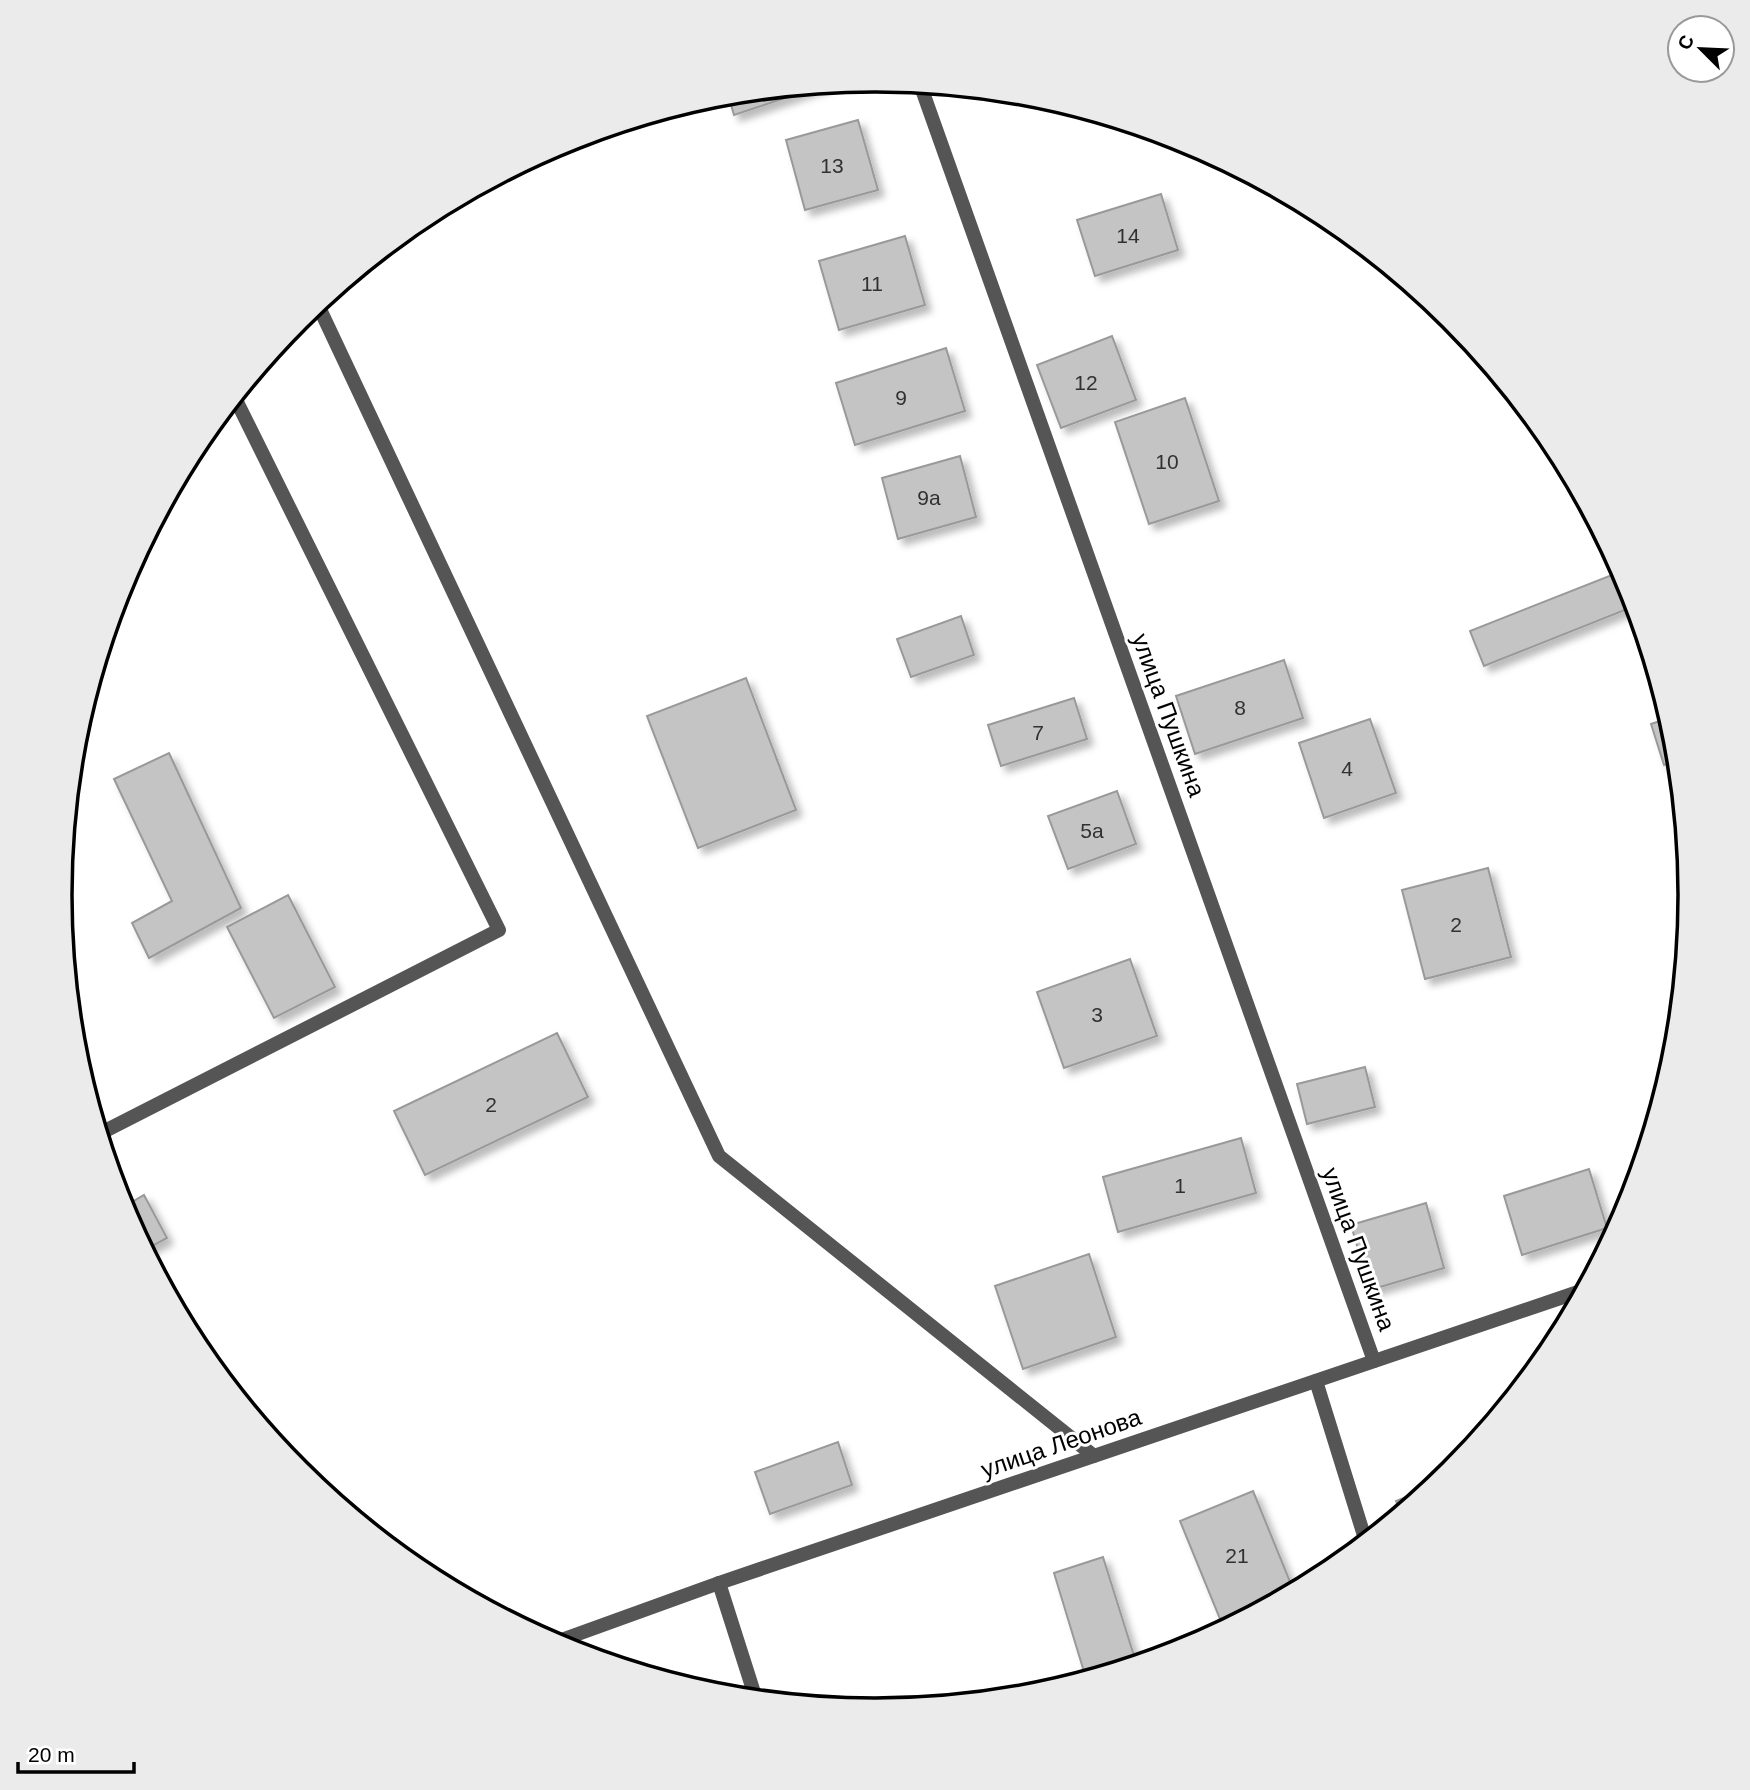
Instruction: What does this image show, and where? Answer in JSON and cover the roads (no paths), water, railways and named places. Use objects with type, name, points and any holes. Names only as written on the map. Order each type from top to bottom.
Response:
[{"type":"street","name":"улица Пушкина","points":[[923,93],[1374,1361]]},
{"type":"street","points":[[322,313],[719,1156],[1094,1455]]},
{"type":"street","points":[[107,1130],[499,930],[239,405]]},
{"type":"street","name":"улица Леонова","points":[[568,1637],[719,1583],[1573,1294]]},
{"type":"street","points":[[1316,1381],[1363,1533]]},
{"type":"street","points":[[719,1583],[753,1688]]}]
